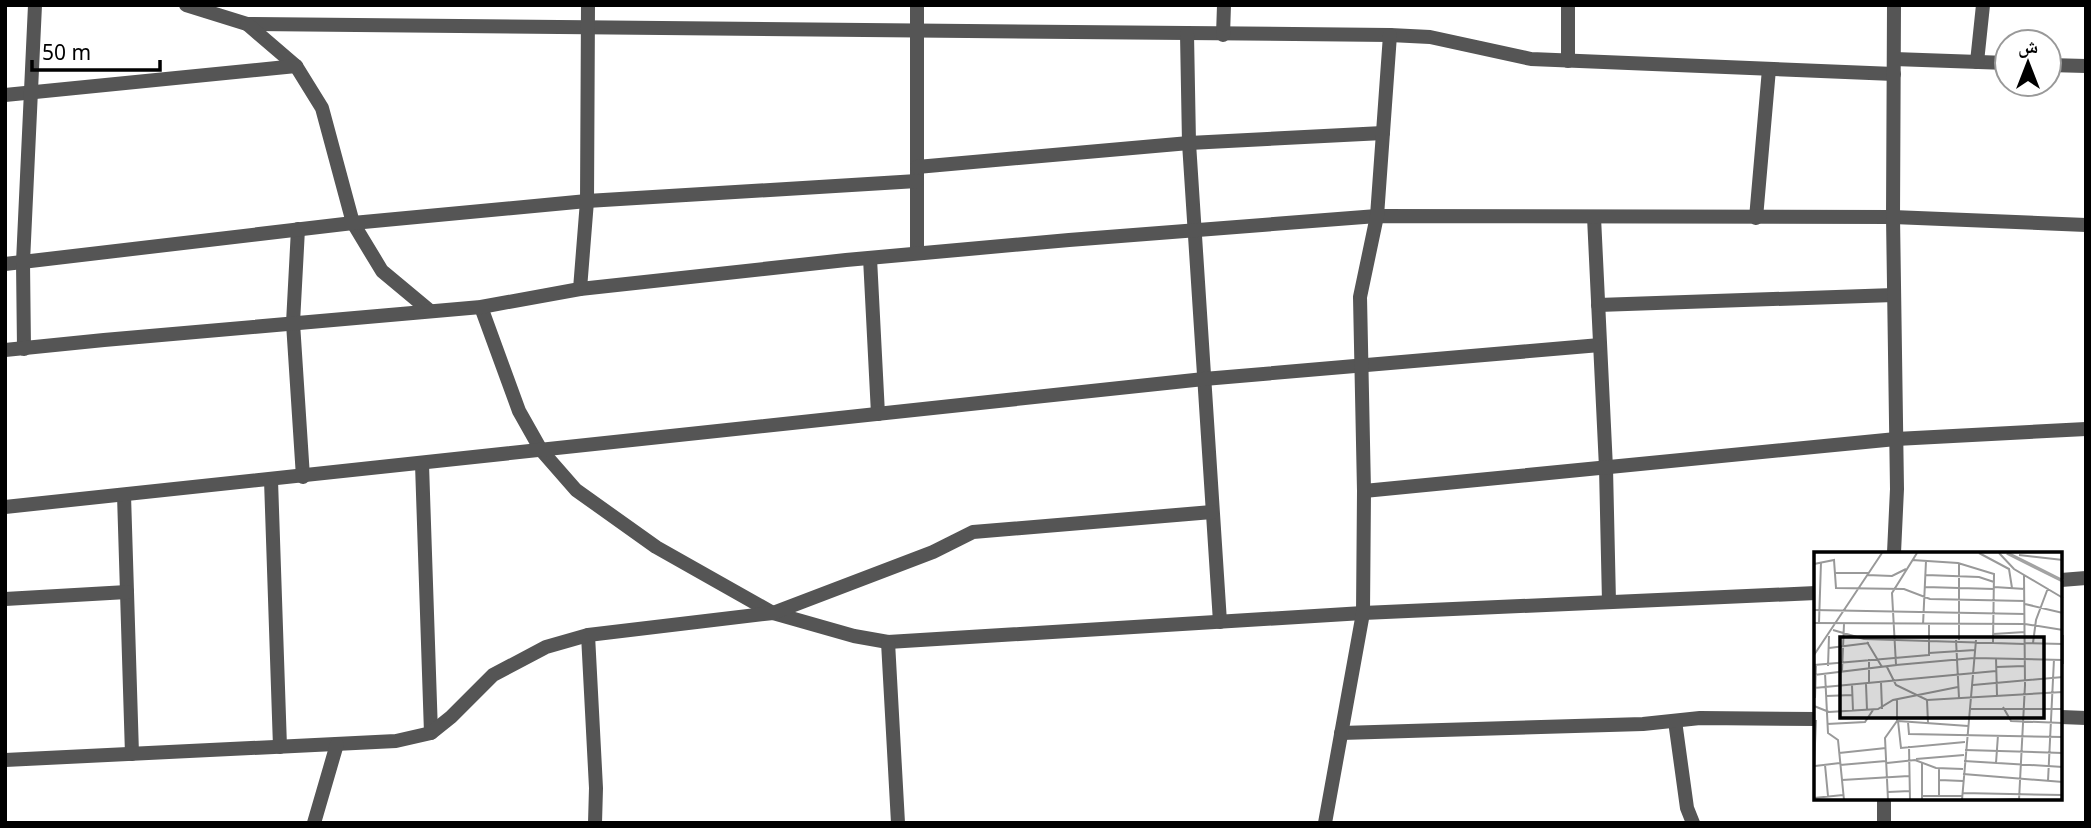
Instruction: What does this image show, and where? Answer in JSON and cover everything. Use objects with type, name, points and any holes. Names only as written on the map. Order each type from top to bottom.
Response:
[{"type":"street","points":[[23,349],[23,262],[35,5]]},
{"type":"street","points":[[186,5],[247,24],[1390,35],[1430,37],[1531,58],[1568,61],[1769,69],[1993,63]]},
{"type":"street","points":[[580,289],[587,201],[588,5]]},
{"type":"street","points":[[917,5],[917,253]]},
{"type":"street","points":[[1223,35],[1224,5]]},
{"type":"street","points":[[1567,5],[1568,61]]},
{"type":"street","points":[[1894,552],[1897,489],[1893,217],[1895,5]]},
{"type":"street","points":[[1977,62],[1983,5]]},
{"type":"street","points":[[247,24],[296,66],[322,108],[353,223],[382,271],[430,311]]},
{"type":"street","points":[[1187,34],[1189,144],[1220,622]]},
{"type":"street","points":[[1325,823],[1363,613],[1364,491],[1360,297],[1377,216],[1390,35]]},
{"type":"street","points":[[2063,65],[2086,66]]},
{"type":"street","points":[[5,95],[296,66]]},
{"type":"street","points":[[1756,218],[1769,69]]},
{"type":"street","points":[[5,264],[353,223],[917,174],[1189,144],[1383,133]]},
{"type":"street","points":[[5,351],[481,307],[580,289],[917,253],[1377,216],[1893,217],[2086,225]]},
{"type":"street","points":[[1594,218],[1606,468],[1609,602]]},
{"type":"street","points":[[298,229],[293,323],[303,477]]},
{"type":"street","points":[[870,258],[878,414]]},
{"type":"street","points":[[1598,305],[1895,295]]},
{"type":"street","points":[[481,307],[519,411],[541,450],[576,490],[656,547],[773,613],[854,636],[888,642],[1363,613],[1814,593]]},
{"type":"street","points":[[5,507],[1203,379],[1600,345]]},
{"type":"street","points":[[1364,491],[1896,439],[2086,429]]},
{"type":"street","points":[[422,464],[431,733]]},
{"type":"street","points":[[271,480],[280,747]]},
{"type":"street","points":[[124,495],[132,754]]},
{"type":"street","points":[[5,761],[396,741],[431,733],[493,675],[546,647],[588,635],[773,613],[933,552],[973,532],[1212,512]]},
{"type":"street","points":[[2063,580],[2086,579]]},
{"type":"street","points":[[5,599],[127,592]]},
{"type":"street","points":[[588,635],[596,788],[595,823]]},
{"type":"street","points":[[888,642],[898,823]]},
{"type":"street","points":[[2063,717],[2086,718]]},
{"type":"street","points":[[1341,733],[1643,724],[1700,718],[1814,719]]},
{"type":"street","points":[[1675,721],[1687,808],[1693,823]]},
{"type":"street","points":[[314,823],[337,744]]},
{"type":"street","points":[[1884,800],[1884,823]]}]
